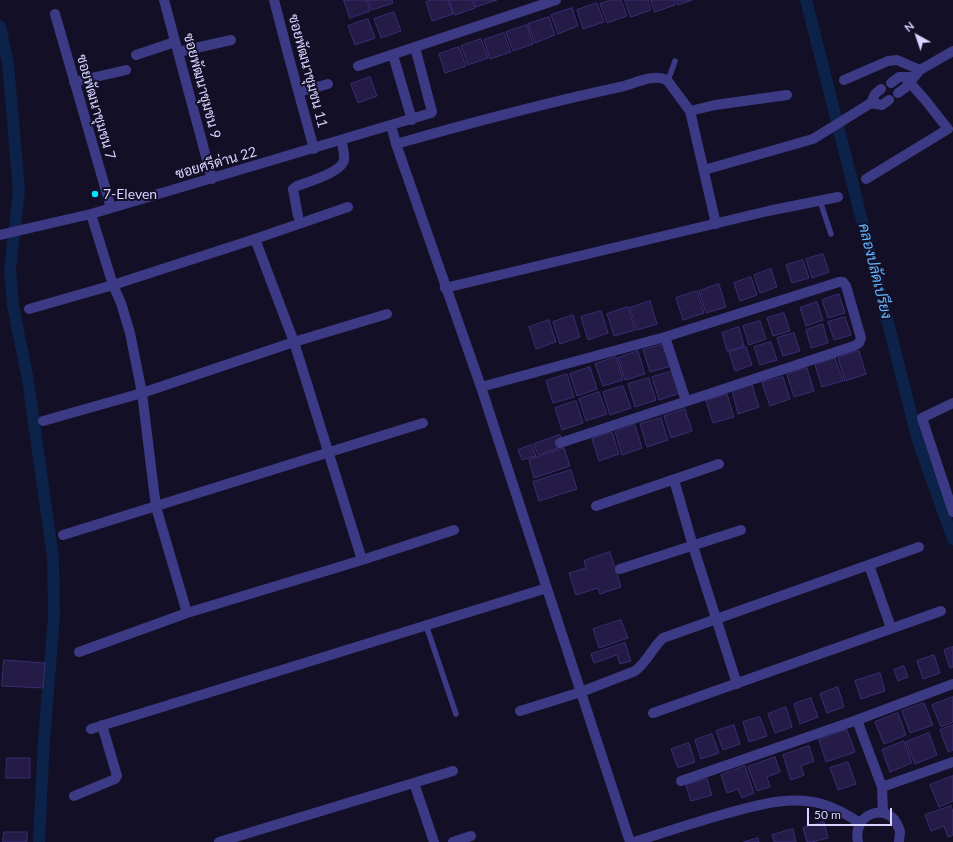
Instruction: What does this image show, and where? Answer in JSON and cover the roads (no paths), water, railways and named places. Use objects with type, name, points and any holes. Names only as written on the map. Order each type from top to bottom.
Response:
[{"type":"street","name":"ซอยพัฒนาชุมชน 9","points":[[164,0],[212,179]]},
{"type":"street","name":"ซอยพัฒนาชุมชน 11","points":[[274,0],[314,149]]},
{"type":"street","points":[[358,66],[556,0]]},
{"type":"street","name":"ซอยพัฒนาชุมชน 7","points":[[54,14],[111,208]]},
{"type":"street","points":[[178,52],[231,40]]},
{"type":"street","points":[[136,55],[175,42]]},
{"type":"street","name":"ซอยศรีด่าน 22","points":[[0,235],[91,214],[412,120],[431,113],[432,112],[415,47]]},
{"type":"street","points":[[891,83],[898,77],[912,76],[953,52]]},
{"type":"street","points":[[393,55],[412,120]]},
{"type":"street","points":[[844,80],[888,61],[897,60],[912,76],[926,101],[950,127],[866,179]]},
{"type":"street","points":[[74,82],[126,70]]},
{"type":"street","points":[[898,93],[905,88],[912,76]]},
{"type":"street","points":[[396,144],[500,115],[650,78],[664,78],[690,111],[716,224]]},
{"type":"street","points":[[298,92],[328,84]]},
{"type":"street","points":[[704,170],[813,139],[871,103],[875,94],[881,89]]},
{"type":"street","points":[[690,111],[787,95]]},
{"type":"street","points":[[871,103],[882,105],[889,100]]},
{"type":"street","points":[[391,126],[445,288],[481,387],[630,842]]},
{"type":"street","points":[[298,216],[293,189],[332,172],[341,165],[344,160],[342,140]]},
{"type":"street","points":[[445,288],[716,224],[838,197]]},
{"type":"street","points":[[29,309],[113,285],[255,240],[348,207]]},
{"type":"street","points":[[91,214],[113,285],[121,303],[130,333],[142,393],[156,507],[186,613]]},
{"type":"street","points":[[255,240],[294,342],[362,560]]},
{"type":"street","points":[[481,387],[665,337],[838,282],[842,282],[846,286],[861,338],[859,343],[854,346],[560,443]]},
{"type":"street","points":[[43,421],[142,393],[294,342],[387,314]]},
{"type":"street","points":[[665,337],[686,402]]},
{"type":"street","points":[[953,403],[922,418],[950,491],[953,512]]},
{"type":"street","points":[[63,535],[423,423]]},
{"type":"street","points":[[596,506],[719,464]]},
{"type":"street","points":[[674,480],[693,546],[737,684]]},
{"type":"street","points":[[79,652],[186,613],[362,560],[454,530]]},
{"type":"street","points":[[620,569],[741,530]]},
{"type":"street","points":[[520,711],[581,692],[635,671],[641,666],[656,644],[663,638],[919,547]]},
{"type":"street","points":[[869,565],[892,628]]},
{"type":"street","points":[[90,729],[547,588]]},
{"type":"street","points":[[653,713],[941,611]]},
{"type":"street","points":[[680,781],[857,720],[953,684]]},
{"type":"street","points":[[857,720],[882,787],[883,813]]},
{"type":"street","points":[[74,796],[114,779],[117,776],[102,725]]},
{"type":"street","points":[[882,787],[953,762]]},
{"type":"street","points":[[219,842],[453,771]]},
{"type":"street","points":[[414,783],[434,842]]},
{"type":"street","points":[[634,842],[739,810],[766,804],[796,800],[821,803],[841,811],[860,823]]},
{"type":"street","points":[[858,842],[857,832],[860,823],[866,817],[874,813],[883,813],[895,819],[901,831],[899,842]]},
{"type":"street","points":[[453,842],[471,836]]},
{"type":"lane","points":[[667,80],[675,61]]},
{"type":"lane","points":[[820,201],[831,234]]},
{"type":"lane","points":[[426,626],[456,714]]},
{"type":"waterway","name":"คลองปลัดเปรียง","points":[[806,0],[918,441],[953,539]]},
{"type":"waterway","points":[[0,26],[8,64],[19,191],[10,269],[13,306],[28,380],[53,557],[54,616],[44,740],[39,842]]},
{"type":"place","name":"7-Eleven","points":[[95,194]]}]
